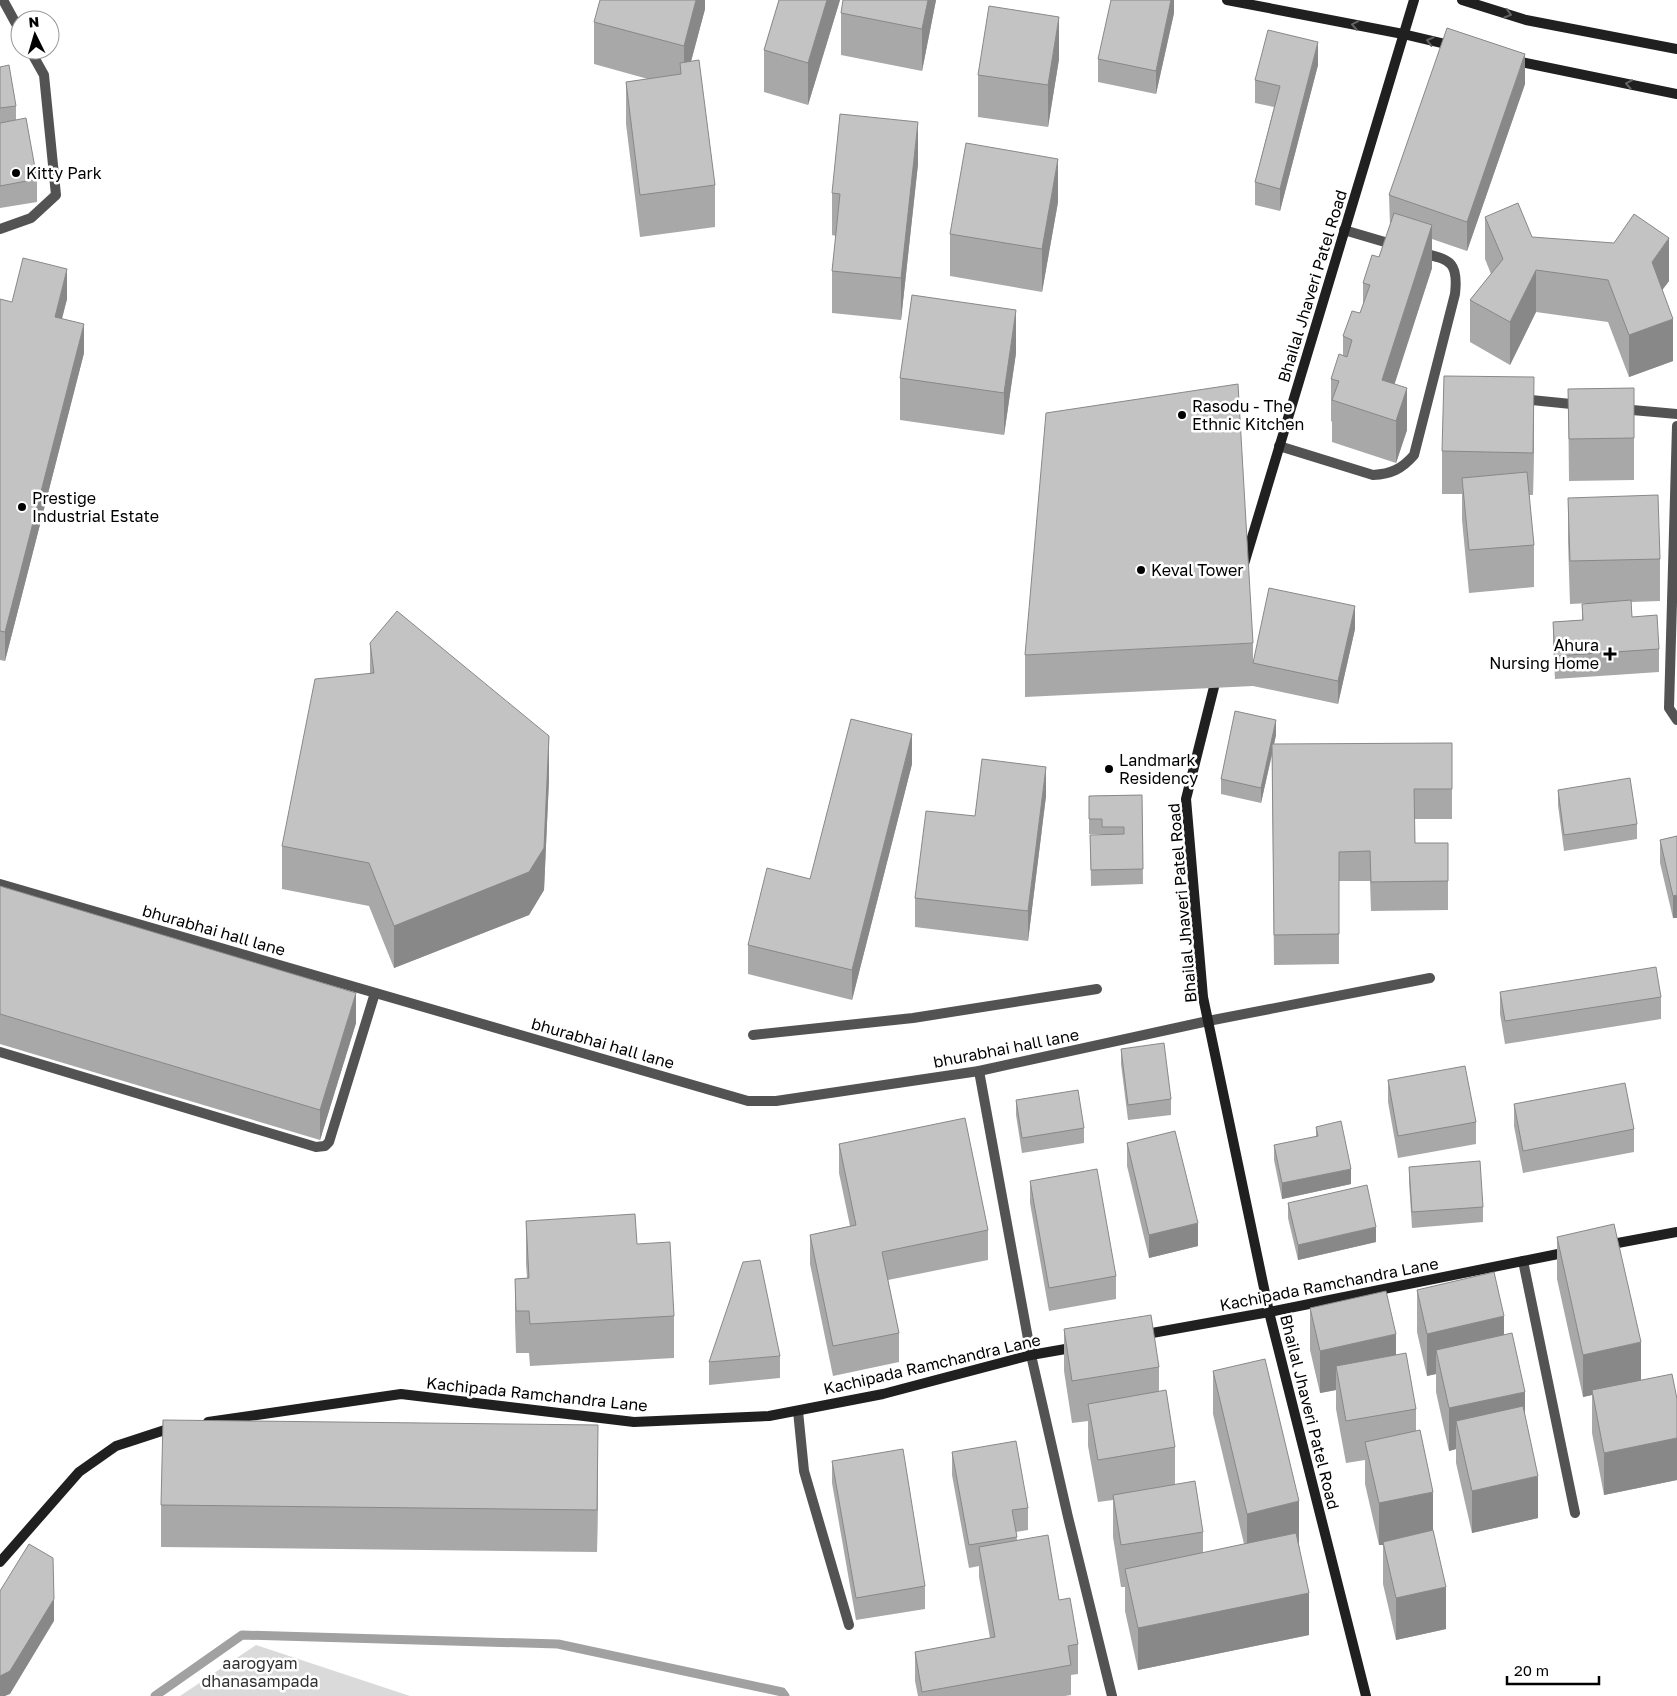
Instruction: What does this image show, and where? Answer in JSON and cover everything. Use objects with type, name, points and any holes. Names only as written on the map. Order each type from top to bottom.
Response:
[{"type":"main road","points":[[1227,0],[1403,34],[1466,49]]},
{"type":"main road","name":"Bhailal Jhaveri Patel Road","points":[[1241,579],[1279,446],[1414,0]]},
{"type":"main road","points":[[1462,0],[1526,20],[1677,49]]},
{"type":"main road","points":[[1503,58],[1677,94]]},
{"type":"main road","name":"Bhailal Jhaveri Patel Road","points":[[1219,665],[1186,800],[1203,997],[1269,1312],[1366,1696]]},
{"type":"main road","points":[[1600,1247],[1677,1232]]},
{"type":"main road","name":"Kachipada Ramchandra Lane","points":[[1126,1338],[1269,1312],[1580,1250]]},
{"type":"main road","name":"Kachipada Ramchandra Lane","points":[[200,1423],[401,1394],[634,1422],[769,1416],[883,1394],[1031,1355],[1088,1344]]},
{"type":"main road","points":[[0,1562],[80,1472],[116,1446],[181,1426]]},
{"type":"street","points":[[2,0],[10,14]]},
{"type":"street","points":[[0,229],[31,218],[56,195],[44,75],[36,60]]},
{"type":"street","points":[[1279,446],[1373,475],[1388,474],[1404,466],[1414,455],[1455,294],[1454,266],[1448,260],[1344,230]]},
{"type":"street","points":[[1513,399],[1590,406]]},
{"type":"street","points":[[1610,408],[1677,414]]},
{"type":"street","points":[[1677,426],[1669,708],[1677,720]]},
{"type":"street","name":"bhurabhai hall lane","points":[[0,884],[748,1101],[776,1101],[978,1071],[1208,1021],[1430,978]]},
{"type":"street","points":[[753,1035],[913,1018],[1097,989]]},
{"type":"street","points":[[0,1052],[316,1147],[325,1146],[329,1142],[375,993]]},
{"type":"street","points":[[978,1071],[1031,1355],[1112,1696]]},
{"type":"street","points":[[1523,1261],[1575,1513]]},
{"type":"street","points":[[798,1411],[804,1471],[849,1625]]},
{"type":"green space","name":"aarogyam dhanasampada","points":[[256,1645],[410,1696],[180,1696]]},
{"type":"building","points":[[600,0],[696,0],[684,46],[594,22]]},
{"type":"building","points":[[779,0],[827,0],[808,63],[764,50]]},
{"type":"building","points":[[843,0],[928,0],[922,29],[841,13]]},
{"type":"building","points":[[1111,0],[1171,0],[1156,71],[1098,59]]},
{"type":"building","points":[[989,6],[1059,17],[1048,85],[978,75]]},
{"type":"building","points":[[1447,28],[1525,54],[1467,222],[1389,195]]},
{"type":"building","points":[[1268,30],[1318,42],[1280,189],[1255,182],[1280,86],[1255,80]]},
{"type":"building","points":[[699,60],[715,185],[640,195],[626,82],[681,74],[680,63]]},
{"type":"building","points":[[9,65],[16,106],[0,108],[0,67]]},
{"type":"building","points":[[840,114],[918,122],[901,278],[832,271],[840,194],[832,193]]},
{"type":"building","name":"Kitty Park","points":[[26,118],[37,179],[0,186],[0,123]]},
{"type":"building","points":[[966,143],[1058,159],[1042,249],[950,234]]},
{"type":"building","points":[[1518,203],[1532,237],[1614,243],[1634,214],[1669,238],[1652,262],[1673,319],[1629,335],[1608,280],[1536,270],[1510,322],[1470,300],[1503,259],[1485,217]]},
{"type":"building","points":[[1394,213],[1432,225],[1382,380],[1407,388],[1396,421],[1332,400],[1339,381],[1331,379],[1339,354],[1347,357],[1352,340],[1343,336],[1352,311],[1360,313],[1370,285],[1363,283],[1372,255],[1379,257]]},
{"type":"building","name":"Prestige Industrial Estate","points":[[23,258],[67,269],[55,317],[84,324],[5,632],[0,631],[0,299],[12,302]]},
{"type":"building","points":[[912,295],[1016,310],[1004,393],[900,378]]},
{"type":"building","points":[[1444,376],[1534,377],[1533,453],[1442,451]]},
{"type":"building","name":"Keval Tower","points":[[1238,384],[1253,643],[1025,655],[1046,413]]},
{"type":"building","points":[[1634,388],[1634,438],[1569,439],[1568,389]]},
{"type":"building","points":[[1527,472],[1534,545],[1469,550],[1462,478]]},
{"type":"building","points":[[1658,495],[1660,559],[1570,561],[1568,498]]},
{"type":"building","points":[[1269,588],[1355,606],[1338,681],[1253,663]]},
{"type":"building","points":[[1631,600],[1632,617],[1657,615],[1659,649],[1555,656],[1553,622],[1583,620],[1582,604]]},
{"type":"building","points":[[397,611],[549,736],[544,848],[529,872],[394,926],[369,863],[282,846],[315,679],[374,673],[370,643]]},
{"type":"building","points":[[1235,711],[1276,720],[1261,788],[1221,779]]},
{"type":"building","points":[[851,719],[912,734],[852,970],[748,945],[767,868],[810,879]]},
{"type":"building","points":[[1452,743],[1452,789],[1414,789],[1415,843],[1448,843],[1448,881],[1371,882],[1370,851],[1339,852],[1339,934],[1274,935],[1272,744]]},
{"type":"building","points":[[982,759],[1046,767],[1028,911],[915,898],[926,811],[975,816]]},
{"type":"building","points":[[1630,778],[1637,824],[1564,835],[1558,790]]},
{"type":"building","points":[[1142,795],[1143,869],[1091,870],[1090,835],[1124,834],[1124,827],[1102,827],[1102,819],[1089,819],[1089,796]]},
{"type":"building","points":[[1677,836],[1677,895],[1673,896],[1660,840]]},
{"type":"building","points":[[0,886],[356,993],[320,1110],[0,1014]]},
{"type":"building","points":[[1656,967],[1661,997],[1505,1021],[1500,992]]},
{"type":"building","points":[[1164,1043],[1171,1099],[1128,1105],[1121,1049]]},
{"type":"building","points":[[1465,1066],[1476,1122],[1398,1136],[1388,1080]]},
{"type":"building","points":[[1625,1083],[1634,1129],[1523,1151],[1514,1104]]},
{"type":"building","points":[[1078,1090],[1084,1128],[1022,1138],[1016,1100]]},
{"type":"building","points":[[965,1118],[988,1230],[882,1252],[899,1333],[833,1346],[810,1235],[856,1225],[839,1144]]},
{"type":"building","points":[[1341,1121],[1351,1169],[1282,1183],[1274,1145],[1318,1136],[1316,1127]]},
{"type":"building","points":[[1175,1131],[1198,1223],[1149,1235],[1127,1143]]},
{"type":"building","points":[[1480,1161],[1483,1207],[1412,1212],[1409,1167]]},
{"type":"building","points":[[1097,1169],[1116,1276],[1049,1288],[1030,1181]]},
{"type":"building","points":[[1367,1185],[1376,1227],[1298,1245],[1288,1203]]},
{"type":"building","points":[[635,1214],[637,1244],[670,1242],[674,1316],[530,1324],[529,1311],[516,1311],[515,1279],[529,1278],[526,1221]]},
{"type":"building","points":[[1614,1224],[1641,1342],[1583,1355],[1557,1237]]},
{"type":"building","points":[[760,1260],[780,1356],[709,1362],[743,1262]]},
{"type":"building","points":[[1494,1272],[1504,1316],[1427,1334],[1417,1290]]},
{"type":"building","points":[[1386,1291],[1396,1334],[1320,1351],[1310,1308]]},
{"type":"building","points":[[1151,1315],[1159,1367],[1072,1381],[1064,1329]]},
{"type":"building","points":[[1512,1333],[1525,1392],[1449,1408],[1436,1350]]},
{"type":"building","points":[[1406,1353],[1416,1409],[1346,1421],[1336,1366]]},
{"type":"building","points":[[1265,1359],[1299,1501],[1247,1514],[1213,1371]]},
{"type":"building","points":[[1672,1374],[1677,1399],[1677,1438],[1604,1453],[1592,1390]]},
{"type":"building","points":[[1166,1390],[1175,1447],[1098,1460],[1088,1404]]},
{"type":"building","points":[[1523,1406],[1538,1476],[1472,1491],[1456,1421]]},
{"type":"building","points":[[163,1420],[598,1425],[597,1510],[161,1505]]},
{"type":"building","points":[[1420,1430],[1433,1492],[1379,1503],[1365,1442]]},
{"type":"building","points":[[1016,1441],[1028,1508],[1012,1510],[1017,1537],[969,1545],[952,1452]]},
{"type":"building","points":[[903,1449],[925,1586],[856,1598],[832,1461]]},
{"type":"building","points":[[1195,1481],[1203,1532],[1121,1545],[1113,1495]]},
{"type":"building","points":[[1433,1530],[1446,1587],[1396,1598],[1383,1542]]},
{"type":"building","points":[[1296,1533],[1309,1593],[1138,1628],[1125,1569]]},
{"type":"building","points":[[1048,1535],[1059,1600],[1070,1598],[1078,1644],[1068,1646],[1071,1665],[922,1692],[915,1652],[995,1637],[979,1547]]},
{"type":"building","points":[[29,1544],[53,1558],[54,1599],[10,1671],[0,1676],[0,1591]]},
{"type":"waterway","points":[[155,1696],[242,1635],[558,1644],[782,1692],[785,1696]]},
{"type":"place","name":"Kitty Park","points":[[16,173]]},
{"type":"place","name":"Rasodu - The Ethnic Kitchen","points":[[1182,415]]},
{"type":"place","name":"Prestige Industrial Estate","points":[[22,507]]},
{"type":"place","name":"Keval Tower","points":[[1141,570]]},
{"type":"place","name":"Ahura Nursing Home","points":[[1610,654]]},
{"type":"place","name":"Landmark Residency","points":[[1109,769]]}]
